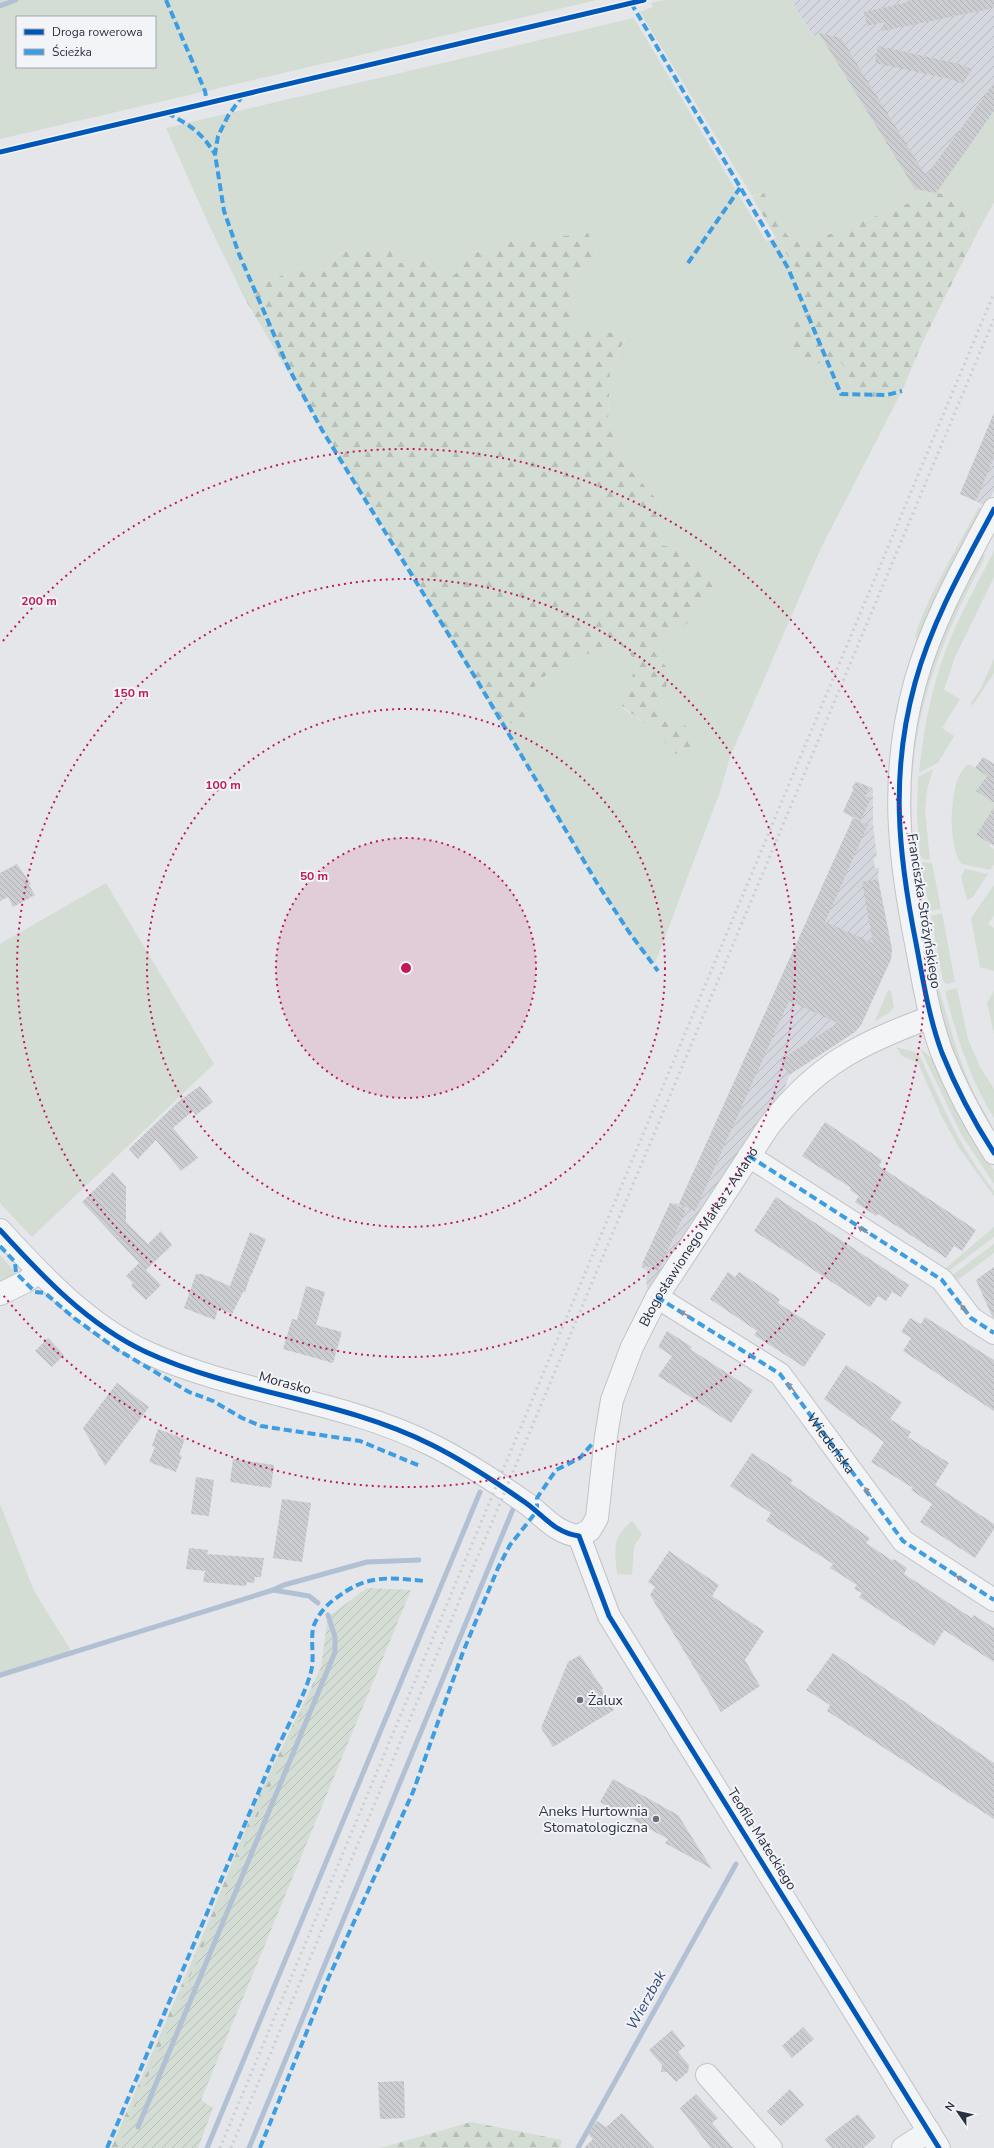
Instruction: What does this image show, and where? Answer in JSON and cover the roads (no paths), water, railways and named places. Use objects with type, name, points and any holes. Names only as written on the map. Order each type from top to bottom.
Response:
[{"type":"street","name":"Franciszka Stróżyńskiego","points":[[994,509],[947,600],[927,646],[915,683],[902,746],[898,801],[900,849],[912,923],[931,1017],[943,1053],[961,1096],[994,1153]]},
{"type":"street","name":"Błogosławionego Marka z Aviano","points":[[579,1536],[590,1530],[597,1518],[606,1436],[612,1400],[632,1347],[657,1297],[749,1156],[789,1101],[814,1077],[843,1055],[875,1039],[931,1017]]},
{"type":"street","points":[[749,1156],[942,1280],[971,1318],[994,1333]]},
{"type":"street","name":"Morasko","points":[[0,1230],[39,1272],[105,1327],[146,1352],[192,1369],[364,1416],[403,1431],[433,1446],[486,1477],[527,1504],[566,1534],[579,1536]]},
{"type":"street","points":[[0,1294],[25,1282],[39,1272]]},
{"type":"street","name":"Wiedeńska","points":[[657,1297],[780,1374],[903,1541],[994,1600]]},
{"type":"street","name":"Teofila Mateckiego","points":[[579,1536],[610,1616],[934,2139],[903,2148]]},
{"type":"street","points":[[707,2076],[771,2148]]},
{"type":"waterway","points":[[0,6],[16,0]]},
{"type":"waterway","points":[[207,2148],[480,1492]]},
{"type":"waterway","points":[[249,2148],[513,1509]]},
{"type":"waterway","points":[[0,1675],[273,1590],[284,1585],[367,1562],[419,1560]]},
{"type":"waterway","points":[[273,1590],[309,1596],[318,1603]]},
{"type":"waterway","points":[[138,2127],[335,1652],[335,1637],[328,1615]]},
{"type":"waterway","name":"Wierzbak","points":[[578,2148],[736,1864]]},
{"type":"railway","points":[[220,2148],[994,293]]},
{"type":"railway","points":[[231,2148],[994,319]]},
{"type":"place","name":"Żalux","points":[[580,1700]]},
{"type":"place","name":"Aneks Hurtownia Stomatologiczna","points":[[656,1819]]}]
